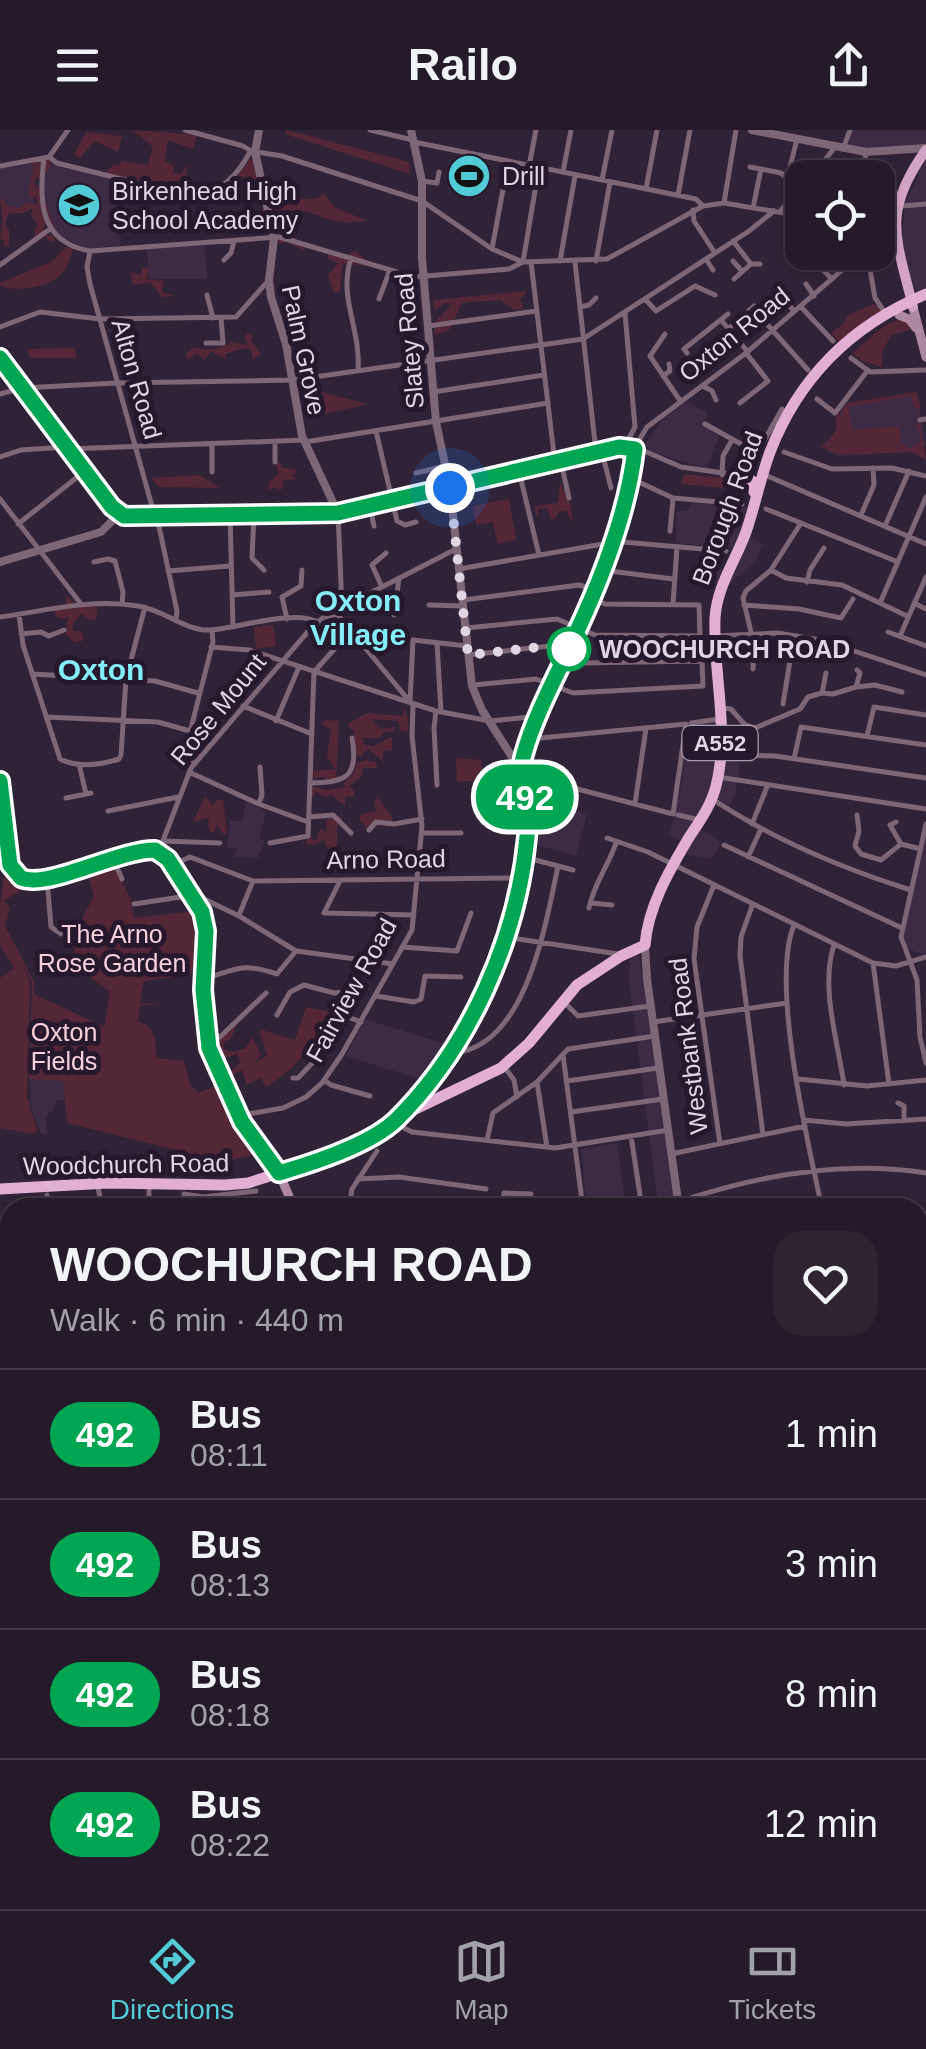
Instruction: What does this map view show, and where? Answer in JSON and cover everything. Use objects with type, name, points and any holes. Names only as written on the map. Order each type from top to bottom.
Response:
[{"type":"highway","name":"Borough Road","points":[[645,945],[655,903],[712,799],[718,777],[718,599],[746,531],[747,505],[767,475],[787,414],[812,376],[848,339],[911,304]]},
{"type":"highway","name":"A552","points":[[746,531],[758,510],[767,475]]},
{"type":"highway","points":[[743,476],[754,482],[747,505]]},
{"type":"highway","points":[[421,1100],[503,1066],[528,1043],[576,984],[645,945]]},
{"type":"highway","name":"Woodchurch Road","points":[[0,1189],[149,1183],[252,1187],[366,1139],[421,1100]]},
{"type":"main road","points":[[895,197],[926,149]]},
{"type":"main road","points":[[895,198],[926,160]]},
{"type":"main road","points":[[895,215],[907,297],[926,357]]},
{"type":"main road","points":[[907,282],[917,293],[911,304]]},
{"type":"main road","points":[[0,780],[10,865],[17,876],[29,881],[47,880],[141,846],[161,846],[195,898],[206,931],[203,979],[208,1040],[219,1075],[239,1115],[291,1198]]},
{"type":"main road","points":[[252,1187],[264,1156]]},
{"type":"main road","points":[[286,1186],[301,1166]]},
{"type":"street","points":[[68,130],[47,158],[40,195],[44,215],[52,228],[76,249],[286,238],[424,277],[509,269],[523,262]]},
{"type":"street","points":[[185,130],[422,201],[492,249],[523,262],[607,258],[703,206],[724,203],[785,213]]},
{"type":"street","name":"Palm Grove","points":[[259,130],[253,151],[274,238],[269,280],[304,441],[338,513]]},
{"type":"street","points":[[370,130],[696,199],[703,206]]},
{"type":"street","points":[[529,166],[536,130]]},
{"type":"street","points":[[563,172],[571,130]]},
{"type":"street","points":[[596,261],[612,130]]},
{"type":"street","points":[[646,189],[657,130]]},
{"type":"street","points":[[678,195],[690,130]]},
{"type":"street","points":[[724,203],[736,130]]},
{"type":"street","points":[[752,130],[866,152],[926,149]]},
{"type":"street","points":[[829,160],[850,130]]},
{"type":"street","name":"Slatey Road","points":[[413,137],[422,181],[428,360],[450,488],[472,686]]},
{"type":"street","points":[[792,160],[797,139]]},
{"type":"street","points":[[895,197],[914,161],[913,154],[905,149]]},
{"type":"street","points":[[0,166],[47,158],[194,198],[212,194],[230,180],[253,151]]},
{"type":"street","points":[[865,160],[866,152]]},
{"type":"street","points":[[492,249],[508,162]]},
{"type":"street","points":[[750,167],[785,176]]},
{"type":"street","points":[[523,262],[539,168]]},
{"type":"street","points":[[753,208],[761,169]]},
{"type":"street","points":[[422,181],[438,183],[439,172]]},
{"type":"street","points":[[560,262],[575,174]]},
{"type":"street","points":[[895,199],[926,204]]},
{"type":"street","points":[[0,394],[22,388],[117,383],[293,380],[583,339],[733,242],[785,203]]},
{"type":"street","points":[[694,210],[694,221],[716,253]]},
{"type":"street","points":[[0,265],[52,228]]},
{"type":"street","points":[[224,260],[231,254],[234,241]]},
{"type":"street","points":[[733,242],[751,264]]},
{"type":"street","name":"Alton Road","points":[[90,251],[87,268],[156,516],[176,620]]},
{"type":"street","points":[[351,258],[344,278],[360,350],[358,370]]},
{"type":"street","points":[[706,259],[714,270]]},
{"type":"street","points":[[733,261],[742,271]]},
{"type":"street","points":[[531,262],[548,404],[569,498]]},
{"type":"street","points":[[574,262],[599,452],[612,488]]},
{"type":"street","points":[[734,279],[751,264],[760,264]]},
{"type":"street","points":[[379,298],[390,270]]},
{"type":"street","points":[[823,270],[832,279]]},
{"type":"street","name":"Oxton Road","points":[[630,448],[647,427],[747,352],[842,270]]},
{"type":"street","points":[[869,270],[875,298],[911,304]]},
{"type":"street","points":[[0,327],[40,312],[100,319],[221,318],[244,312],[269,280]]},
{"type":"street","points":[[704,290],[708,280]]},
{"type":"street","points":[[806,284],[814,296]]},
{"type":"street","points":[[644,299],[656,311],[696,286],[715,295]]},
{"type":"street","points":[[780,295],[833,341]]},
{"type":"street","points":[[207,296],[213,318]]},
{"type":"street","points":[[580,307],[596,298]]},
{"type":"street","points":[[728,329],[755,309],[808,370]]},
{"type":"street","points":[[428,326],[537,311]]},
{"type":"street","points":[[625,312],[634,426],[630,448]]},
{"type":"street","points":[[687,353],[684,348],[728,314]]},
{"type":"street","points":[[206,343],[223,343],[221,318]]},
{"type":"street","points":[[788,318],[796,328]]},
{"type":"street","points":[[721,320],[768,382],[740,403]]},
{"type":"street","points":[[665,334],[650,356],[681,402]]},
{"type":"street","points":[[0,358],[120,514]]},
{"type":"street","points":[[851,358],[880,374],[926,370]]},
{"type":"street","points":[[663,376],[670,367],[677,376]]},
{"type":"street","points":[[819,402],[836,413],[868,370]]},
{"type":"street","points":[[433,392],[544,375]]},
{"type":"street","points":[[703,386],[712,391],[716,400]]},
{"type":"street","points":[[0,457],[21,450],[304,441],[548,404]]},
{"type":"street","points":[[705,424],[757,454],[778,411]]},
{"type":"street","points":[[376,431],[400,524],[416,522]]},
{"type":"street","points":[[722,474],[723,456],[732,440]]},
{"type":"street","points":[[275,462],[276,442]]},
{"type":"street","points":[[212,444],[212,472]]},
{"type":"street","points":[[0,562],[101,532],[120,514],[338,513],[630,448],[680,468],[767,475],[926,544]]},
{"type":"street","name":"Woodchurch Road","points":[[421,1100],[452,1053],[482,994],[504,937],[520,878],[528,821],[522,761],[602,570],[630,478],[630,448]]},
{"type":"street","points":[[784,452],[832,469],[873,468],[926,476]]},
{"type":"street","points":[[416,473],[446,466]]},
{"type":"street","points":[[861,515],[874,485],[873,468]]},
{"type":"street","points":[[18,524],[85,471]]},
{"type":"street","points":[[520,471],[539,555]]},
{"type":"street","points":[[885,526],[909,471]]},
{"type":"street","points":[[630,478],[674,498],[747,505]]},
{"type":"street","points":[[880,603],[926,497]]},
{"type":"street","points":[[670,531],[674,498]]},
{"type":"street","points":[[0,500],[81,604]]},
{"type":"street","points":[[370,507],[374,526]]},
{"type":"street","points":[[766,509],[898,562]]},
{"type":"street","points":[[338,513],[342,608]]},
{"type":"street","points":[[230,515],[233,627]]},
{"type":"street","points":[[254,515],[252,558],[264,570]]},
{"type":"street","points":[[753,670],[752,632],[744,605],[746,591],[771,570],[801,523]]},
{"type":"street","points":[[459,569],[611,542],[724,551],[722,560]]},
{"type":"street","points":[[672,605],[678,547]]},
{"type":"street","points":[[807,582],[824,548]]},
{"type":"street","points":[[411,704],[337,614],[382,586],[456,549]]},
{"type":"street","points":[[382,586],[372,565],[386,554]]},
{"type":"street","points":[[94,562],[115,561],[122,604]]},
{"type":"street","points":[[168,571],[231,566]]},
{"type":"street","points":[[286,619],[282,597],[302,586],[302,570]]},
{"type":"street","points":[[602,570],[673,580]]},
{"type":"street","points":[[771,570],[786,578],[842,585],[908,616]]},
{"type":"street","points":[[394,615],[398,578]]},
{"type":"street","points":[[900,636],[926,578]]},
{"type":"street","points":[[429,605],[579,584],[605,604],[699,605],[700,636],[595,634],[557,619],[465,628]]},
{"type":"street","points":[[232,595],[268,592]]},
{"type":"street","points":[[744,605],[798,609],[841,618],[852,599]]},
{"type":"street","points":[[914,603],[926,609]]},
{"type":"street","points":[[0,617],[81,604],[122,604],[145,607],[199,630],[286,619],[308,618],[317,622]]},
{"type":"street","points":[[19,614],[32,674],[60,760],[97,765],[119,759],[126,680],[145,607]]},
{"type":"street","name":"Rose Mount","points":[[161,846],[194,764],[317,622],[337,614]]},
{"type":"street","points":[[21,634],[40,632],[49,636],[64,630]]},
{"type":"street","points":[[194,764],[190,731],[212,630]]},
{"type":"street","points":[[270,843],[305,838],[314,672],[351,630]]},
{"type":"street","points":[[715,636],[752,632],[794,636],[840,645],[926,675]]},
{"type":"street","points":[[888,632],[926,646]]},
{"type":"street","points":[[783,704],[794,636]]},
{"type":"street","name":"Fairview Road","points":[[239,1115],[283,1108],[306,1097],[324,1080],[412,930],[422,833],[412,736],[413,640],[437,643]]},
{"type":"street","points":[[439,782],[434,728],[439,712],[437,643],[468,651],[550,646],[582,663],[702,661],[703,686],[570,693],[536,679],[472,686],[514,760],[522,761]]},
{"type":"street","points":[[211,647],[249,650],[439,712],[490,720],[539,716]]},
{"type":"street","points":[[276,721],[299,666]]},
{"type":"street","points":[[856,670],[860,673],[856,686]]},
{"type":"street","points":[[822,694],[826,673]]},
{"type":"street","points":[[32,674],[163,682],[198,693]]},
{"type":"street","points":[[530,738],[688,724],[731,709],[745,725],[763,727],[800,709],[808,698],[822,694],[880,685],[902,692]]},
{"type":"street","points":[[243,706],[312,734]]},
{"type":"street","points":[[867,736],[874,707],[926,715]]},
{"type":"street","points":[[46,717],[158,722],[190,731]]},
{"type":"street","points":[[676,814],[688,724]]},
{"type":"street","points":[[794,759],[801,727],[926,745]]},
{"type":"street","points":[[636,804],[646,728]]},
{"type":"street","points":[[310,783],[334,783],[345,778],[354,763],[352,738]]},
{"type":"street","points":[[720,755],[794,759],[926,778]]},
{"type":"street","points":[[66,799],[88,794],[79,764]]},
{"type":"street","points":[[258,804],[262,794],[260,767]]},
{"type":"street","points":[[188,772],[258,804],[308,819],[333,815],[351,833]]},
{"type":"street","points":[[718,777],[926,809]]},
{"type":"street","points":[[523,780],[547,780],[700,820]]},
{"type":"street","points":[[752,824],[767,786]]},
{"type":"street","points":[[108,811],[179,797]]},
{"type":"street","points":[[482,802],[525,798]]},
{"type":"street","points":[[712,799],[829,863],[911,890]]},
{"type":"street","points":[[858,815],[855,846],[860,854],[881,860],[901,844]]},
{"type":"street","points":[[369,830],[376,822],[394,824],[422,819]]},
{"type":"street","points":[[896,822],[890,826],[901,844],[921,849]]},
{"type":"street","points":[[926,824],[902,928],[902,944],[917,980],[920,1037],[926,1063]]},
{"type":"street","points":[[748,857],[761,829]]},
{"type":"street","points":[[422,833],[461,833]]},
{"type":"street","points":[[606,838],[648,852],[874,963],[896,966],[926,957]]},
{"type":"street","points":[[614,906],[590,906],[594,884],[608,866],[616,842]]},
{"type":"street","points":[[161,846],[220,843]]},
{"type":"street","points":[[0,856],[1,846],[7,844]]},
{"type":"street","points":[[724,845],[902,928]]},
{"type":"street","points":[[124,846],[141,846]]},
{"type":"street","points":[[112,857],[122,879]]},
{"type":"street","points":[[172,865],[190,857],[253,881],[239,916]]},
{"type":"street","points":[[524,858],[574,870]]},
{"type":"street","points":[[452,1053],[460,1053],[484,1039],[514,1009],[541,942],[558,866]]},
{"type":"street","name":"Arno Road","points":[[253,881],[520,878]]},
{"type":"street","points":[[47,880],[50,927],[61,934],[68,927]]},
{"type":"street","points":[[341,880],[324,913],[414,915]]},
{"type":"street","name":"Westbank Road","points":[[714,886],[697,927],[695,971],[720,1144]]},
{"type":"street","points":[[138,902],[204,899],[296,951],[392,964]]},
{"type":"street","points":[[752,906],[741,937],[745,1009],[763,1135]]},
{"type":"street","points":[[402,947],[458,950],[471,913]]},
{"type":"street","points":[[794,926],[787,950],[787,1003],[804,1123],[820,1198]]},
{"type":"street","points":[[504,937],[611,951],[621,956]]},
{"type":"street","name":"Borough Road","points":[[645,945],[678,1198]]},
{"type":"street","points":[[834,945],[830,961],[831,998],[844,1085]]},
{"type":"street","points":[[203,979],[239,966],[277,974],[296,951]]},
{"type":"street","points":[[277,1015],[290,992],[304,985],[346,992],[354,984],[360,960]]},
{"type":"street","points":[[874,963],[889,1084]]},
{"type":"street","points":[[376,996],[414,1002],[421,1000],[425,976],[461,977]]},
{"type":"street","points":[[208,1040],[220,1037],[266,992]]},
{"type":"street","points":[[562,1000],[578,1016],[650,1006]]},
{"type":"street","points":[[653,1022],[787,1003]]},
{"type":"street","points":[[293,1078],[306,1071],[318,1057],[340,1019],[345,1016],[360,1022]]},
{"type":"street","points":[[487,1140],[493,1113],[538,1082],[562,1054],[574,1047],[655,1036]]},
{"type":"street","points":[[562,1054],[582,1198]]},
{"type":"street","points":[[503,1066],[514,1080],[517,1096]]},
{"type":"street","points":[[567,1081],[660,1068]]},
{"type":"street","points":[[798,1079],[817,1078],[844,1085],[926,1080]]},
{"type":"street","points":[[324,1080],[370,1096]]},
{"type":"street","points":[[538,1082],[547,1147]]},
{"type":"street","points":[[572,1112],[664,1099]]},
{"type":"street","points":[[904,1121],[905,1105]]},
{"type":"street","points":[[398,1119],[402,1127],[412,1132],[547,1147],[576,1146],[668,1130]]},
{"type":"street","points":[[672,1154],[804,1123],[926,1120]]},
{"type":"street","points":[[631,1136],[640,1198]]},
{"type":"street","points":[[351,1198],[376,1151]]},
{"type":"street","points":[[705,1198],[814,1169],[887,1168],[926,1173]]},
{"type":"street","points":[[358,1179],[399,1177],[486,1189]]},
{"type":"street","points":[[149,1183],[149,1198]]},
{"type":"street","points":[[98,1184],[100,1198]]},
{"type":"street","points":[[187,1198],[184,1194],[204,1197],[252,1187]]},
{"type":"street","points":[[504,1198],[504,1194],[531,1194]]},
{"type":"shaded area","points":[[850,130],[926,130],[926,148],[843,149]]},
{"type":"shaded area","points":[[926,159],[926,292],[918,292],[901,245],[905,203]]},
{"type":"shaded area","name":"Birkenhead High School Academy","points":[[36,162],[34,183],[38,185],[46,162],[122,182],[117,201],[120,246],[85,248],[64,238],[56,232],[39,201],[38,186],[33,185],[35,206],[5,214],[0,198],[0,168]]},
{"type":"shaded area","points":[[205,245],[207,279],[149,279],[147,249]]},
{"type":"shaded area","points":[[917,394],[926,444],[919,451],[840,456],[827,452],[834,440],[835,419],[846,404]]},
{"type":"shaded area","points":[[686,401],[708,413],[703,425],[719,435],[707,469],[656,453],[644,445],[663,419]]},
{"type":"shaded area","points":[[691,503],[746,507],[744,524],[732,548],[676,543],[677,511],[688,511]]},
{"type":"shaded area","points":[[749,535],[763,545],[754,563],[728,585],[703,581],[706,567],[732,570]]},
{"type":"shaded area","points":[[718,721],[719,755],[739,757],[739,771],[729,806],[712,796],[695,826],[721,842],[712,859],[686,855],[691,843],[669,836],[681,787],[689,725]]},
{"type":"shaded area","points":[[539,783],[550,784],[548,802],[587,814],[576,856],[534,844],[533,805],[547,802],[542,799]]},
{"type":"shaded area","points":[[246,802],[266,812],[258,858],[234,857],[237,848],[227,848],[230,821],[242,821]]},
{"type":"shaded area","points":[[926,824],[926,953],[920,954],[907,948],[904,936]]},
{"type":"shaded area","points":[[639,954],[671,1198],[657,1198],[629,982],[630,957]]},
{"type":"shaded area","points":[[365,1019],[452,1046],[426,1081],[346,1056]]},
{"type":"shaded area","points":[[30,1079],[63,1080],[65,1100],[55,1101],[55,1108],[46,1116],[46,1134],[41,1134],[31,1107]]},
{"type":"shaded area","points":[[617,1143],[624,1198],[586,1198],[581,1149]]},
{"type":"green space","points":[[132,130],[197,135],[193,149],[168,140],[165,161],[174,166],[173,173],[181,174],[188,164],[183,193],[105,173],[122,161],[148,165],[153,147]]},
{"type":"green space","points":[[287,130],[409,162],[410,174],[285,134]]},
{"type":"green space","points":[[86,132],[122,136],[118,152],[95,141],[80,158],[74,154]]},
{"type":"green space","points":[[49,159],[51,166],[42,180],[36,178],[34,185],[41,189],[56,231],[45,224],[42,234],[54,236],[55,240],[35,238],[38,225],[31,216],[33,208],[8,214],[5,225],[9,230],[9,247],[4,245],[0,239],[0,200],[3,198],[7,206],[17,208],[28,202],[37,205],[36,196],[32,200],[28,193],[34,167],[29,161],[40,163]]},
{"type":"green space","points":[[249,160],[259,160],[269,187],[266,190],[270,207],[291,199],[317,199],[324,193],[334,207],[368,221],[334,221],[296,211],[280,217],[286,235],[306,247],[303,250],[287,242],[278,243],[281,235],[269,221],[262,222],[257,215],[266,206],[263,200],[256,200],[262,189],[251,188],[248,180],[238,175]]},
{"type":"green space","points":[[68,246],[73,249],[57,278],[24,289],[0,286],[51,262]]},
{"type":"green space","points":[[355,251],[366,260],[365,266],[343,263],[337,293],[328,275],[338,263],[328,259],[328,253],[347,255]]},
{"type":"green space","points":[[143,267],[149,269],[146,279],[164,281],[162,292],[176,296],[162,297],[150,282],[133,285],[130,272],[140,275]]},
{"type":"green space","points":[[527,291],[520,300],[524,309],[515,310],[500,300],[462,303],[449,330],[434,335],[436,321],[452,304],[444,303],[435,311],[433,300]]},
{"type":"green space","points":[[874,304],[884,312],[840,342],[831,333],[848,315]]},
{"type":"green space","points":[[900,319],[908,323],[910,330],[891,335],[882,352],[882,367],[862,361],[852,353],[886,325]]},
{"type":"green space","points":[[248,333],[253,335],[251,340],[261,354],[253,360],[251,349],[244,348],[226,354],[225,359],[211,351],[205,360],[197,353],[188,359],[186,354],[194,347],[214,349],[231,342],[248,345],[244,337]]},
{"type":"green space","points":[[75,348],[76,358],[30,358],[27,349]]},
{"type":"green space","points":[[317,391],[368,404],[324,414]]},
{"type":"green space","points":[[916,392],[921,407],[919,418],[911,396],[848,407],[852,430],[900,426],[901,443],[910,449],[921,441],[915,427],[920,421],[926,460],[912,452],[840,455],[820,447],[833,435],[835,418],[839,413],[844,417],[841,411],[847,403]]},
{"type":"green space","points":[[279,462],[283,468],[295,469],[291,476],[299,479],[283,480],[282,489],[268,490],[269,482],[279,474]]},
{"type":"green space","points":[[684,474],[748,481],[746,490],[681,484]]},
{"type":"green space","points":[[200,475],[220,488],[159,487],[151,478]]},
{"type":"green space","points":[[560,482],[571,506],[573,523],[566,511],[551,519],[547,508],[538,509],[538,519],[534,506],[558,503]]},
{"type":"green space","points":[[509,499],[516,540],[498,544],[493,522],[476,525],[473,506]]},
{"type":"green space","points":[[66,595],[73,601],[72,608],[98,605],[96,619],[89,620],[81,614],[73,624],[73,631],[81,631],[84,640],[75,643],[66,634],[68,616],[55,616],[55,610],[66,605]]},
{"type":"green space","points":[[273,625],[276,646],[256,649],[254,627]]},
{"type":"green space","points":[[404,707],[408,732],[400,730],[398,721],[371,719],[381,729],[394,727],[395,731],[384,732],[380,738],[362,738],[364,745],[374,746],[392,737],[392,751],[384,750],[382,761],[368,749],[360,757],[353,755],[354,732],[347,724],[368,713],[403,716]]},
{"type":"green space","points":[[339,721],[336,776],[342,777],[330,785],[325,777],[312,779],[312,771],[335,769],[327,756],[331,730],[321,723]]},
{"type":"green space","points":[[456,758],[481,760],[482,780],[457,782]]},
{"type":"green space","points":[[376,762],[377,768],[363,768],[361,777],[349,786],[355,792],[354,796],[345,797],[345,806],[331,795],[325,797],[316,792],[312,799],[309,790],[313,787],[346,787],[343,784],[357,763]]},
{"type":"green space","points":[[205,796],[213,806],[217,800],[223,800],[227,834],[217,824],[214,832],[210,832],[208,818],[193,822]]},
{"type":"green space","points":[[377,796],[393,818],[388,828],[382,823],[370,831],[359,819],[362,814],[377,811]]},
{"type":"green space","points":[[336,815],[343,819],[337,827],[337,850],[329,850],[324,840],[313,845],[306,843],[309,833],[313,840],[320,829],[326,832],[327,819]]},
{"type":"green space","points":[[112,861],[130,898],[134,918],[196,911],[202,932],[199,973],[144,981],[140,1003],[161,1004],[140,1006],[138,1022],[152,1031],[157,1058],[184,1061],[190,1085],[199,1093],[219,1084],[259,1154],[232,1160],[218,1156],[217,1160],[67,1123],[63,1081],[29,1079],[32,983],[24,965],[30,983],[27,1097],[37,1129],[34,1134],[0,1128],[0,978],[14,968],[0,945],[5,868],[26,888],[3,901],[10,908],[5,926],[34,981],[34,994],[104,1027],[110,992],[72,964],[76,943],[72,938],[94,896],[89,878],[109,871],[106,863]]},
{"type":"green space","points":[[306,1007],[331,1012],[311,1045],[287,1072],[266,1087],[261,1078],[247,1085],[242,1070],[223,1079],[223,1073],[241,1062],[237,1054],[217,1061],[212,1045],[232,1025],[237,1025],[231,1038],[223,1043],[224,1049],[234,1052],[246,1048],[252,1037],[261,1055],[254,1064],[267,1055],[259,1029],[295,1040]]},
{"type":"bus line","name":"492","points":[[0,358],[112,507],[124,516],[338,513],[619,447],[635,449],[628,495],[594,590],[523,756],[527,838],[509,922],[487,983],[456,1046],[434,1078],[398,1119],[373,1136],[279,1173],[242,1122],[209,1048],[203,990],[205,922],[198,901],[168,859],[155,850],[112,857],[41,881],[21,878],[10,865],[0,781]]},
{"type":"place","name":"Drill","points":[[469,176]]},
{"type":"place","name":"Birkenhead High School Academy","points":[[79,205]]},
{"type":"place","name":"WOOCHURCH ROAD","points":[[569,649]]},
{"type":"district","name":"Oxton Village","points":[[358,618]]},
{"type":"district","name":"Oxton","points":[[101,670]]},
{"type":"route","points":[[450,488],[468,655],[550,646],[566,654],[569,649]]},
{"type":"park label","name":"The Arno Rose Garden","points":[[112,948]]},
{"type":"park label","name":"Oxton Fields","points":[[64,1046]]}]
